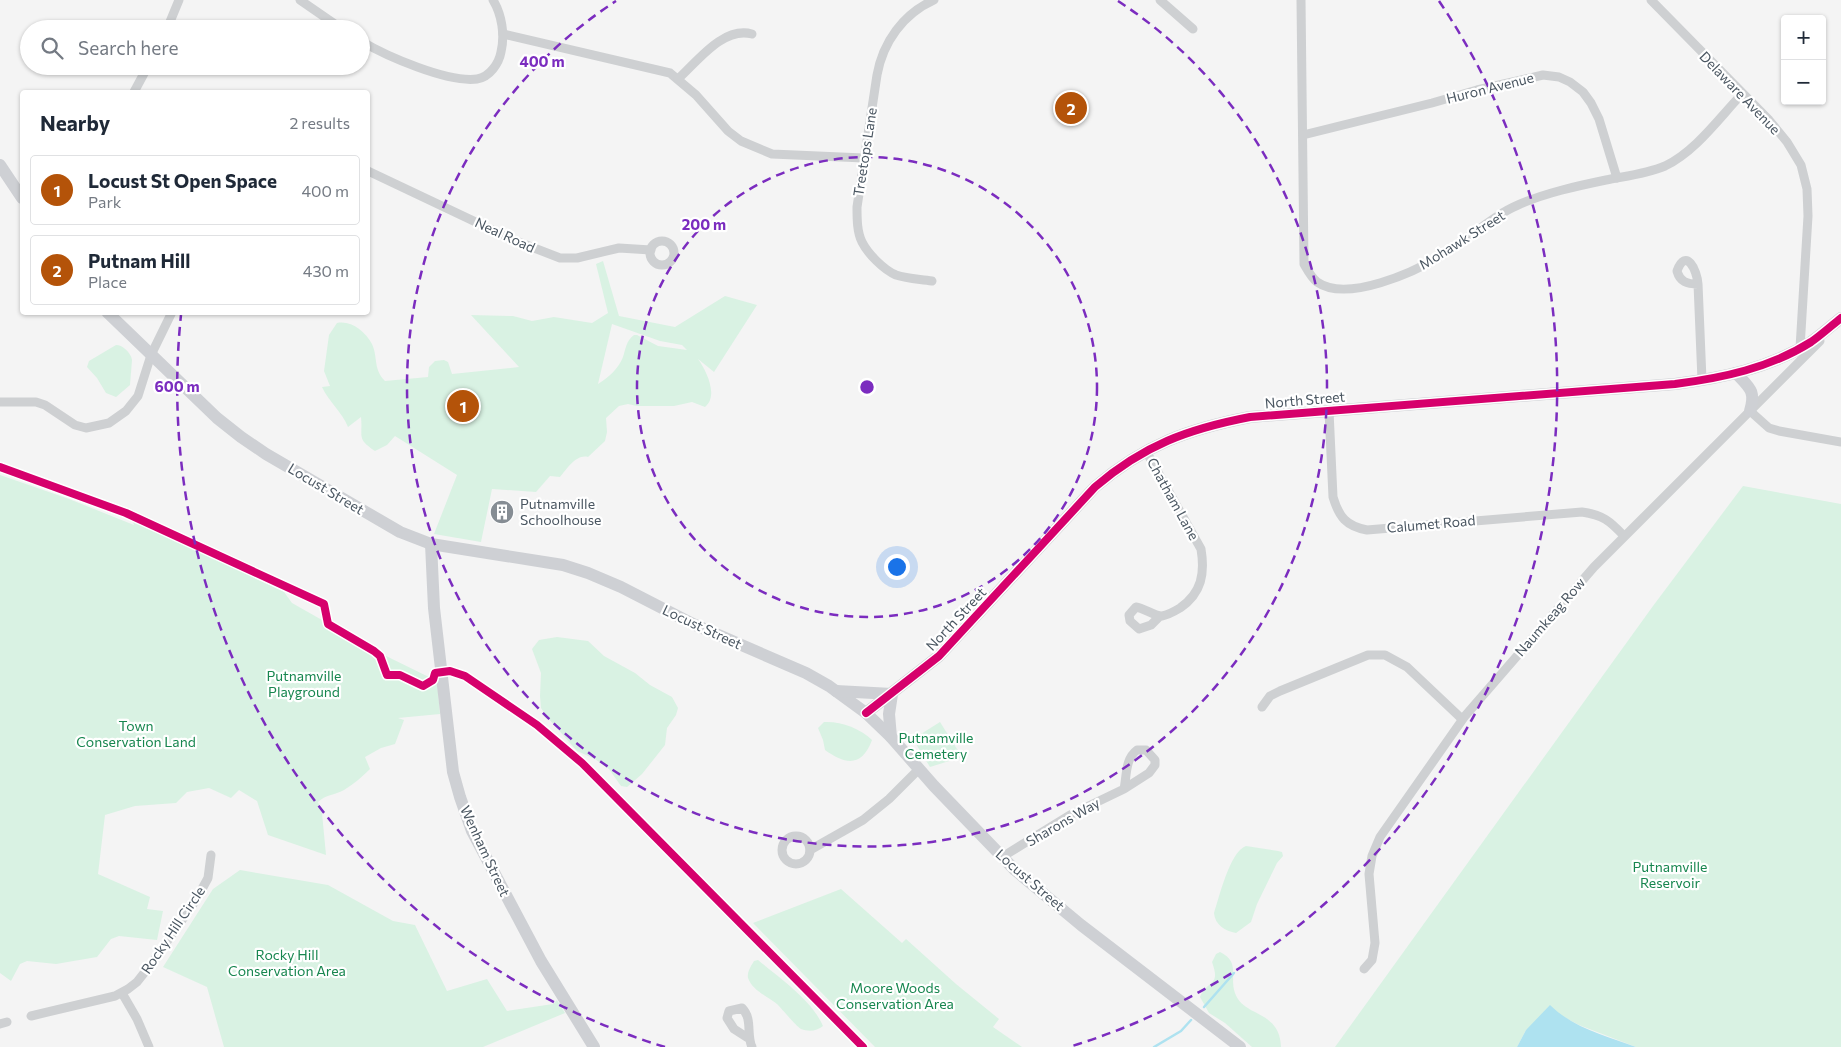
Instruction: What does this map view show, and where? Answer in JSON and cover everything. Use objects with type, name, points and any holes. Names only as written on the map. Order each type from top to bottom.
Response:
[{"type":"main road","points":[[0,165],[20,193]]},
{"type":"main road","name":"Locust Street","points":[[110,315],[217,418],[260,450],[400,532],[431,544],[563,565],[588,573],[693,624],[806,673],[836,691],[866,713],[891,737],[1002,857],[1082,926],[1240,1047]]},
{"type":"main road","name":"North Street","points":[[866,713],[939,656],[1095,487],[1114,471],[1168,440],[1209,425],[1250,417],[1675,384],[1736,374],[1748,371],[1800,348],[1841,319]]},
{"type":"main road","points":[[1736,374],[1753,394],[1754,399],[1750,412]]},
{"type":"main road","name":"Wenham Street","points":[[431,544],[434,608],[453,772],[460,798],[472,831],[541,961],[594,1047]]},
{"type":"main road","points":[[836,691],[892,694],[889,714],[891,737]]},
{"type":"street","points":[[171,20],[179,0]]},
{"type":"street","points":[[300,0],[329,20]]},
{"type":"street","points":[[370,46],[386,55],[425,69],[459,79],[478,79],[488,75],[500,60],[504,43],[502,23],[493,0]]},
{"type":"street","name":"Treetops Lane","points":[[932,281],[905,277],[894,274],[884,268],[863,244],[858,226],[857,207],[879,64],[884,48],[892,35],[906,20],[934,0]]},
{"type":"street","points":[[1160,0],[1193,29]]},
{"type":"street","name":"Mohawk Street","points":[[1301,0],[1304,264],[1310,276],[1330,288],[1344,289],[1372,285],[1406,274],[1442,256],[1494,219],[1518,205],[1576,187],[1638,174],[1665,166],[1685,153],[1742,94]]},
{"type":"street","name":"Delaware Avenue","points":[[1651,0],[1769,120],[1787,142],[1801,165],[1807,188],[1808,216],[1800,348]]},
{"type":"street","points":[[678,79],[723,39],[737,33],[752,34]]},
{"type":"street","points":[[503,34],[670,73],[696,95],[728,131],[741,141],[772,154],[864,158]]},
{"type":"street","points":[[135,90],[143,75]]},
{"type":"street","name":"Huron Avenue","points":[[1303,136],[1477,90],[1544,75],[1559,77],[1570,82],[1583,92],[1591,103],[1599,119],[1617,178]]},
{"type":"street","name":"Neal Road","points":[[370,172],[516,241],[560,258],[577,258],[619,248],[651,250]]},
{"type":"street","points":[[1698,284],[1702,380]]},
{"type":"street","points":[[0,402],[36,402],[46,405],[75,425],[86,428],[102,425],[118,418],[126,412],[138,396],[151,355],[171,315]]},
{"type":"street","name":"Naumkeag Row","points":[[1364,969],[1372,960],[1375,943],[1369,874],[1372,856],[1380,837],[1462,720],[1594,567],[1841,319]]},
{"type":"street","name":"Calumet Road","points":[[1329,411],[1332,497],[1336,509],[1353,527],[1367,530],[1582,512],[1595,514],[1610,521],[1624,536]]},
{"type":"street","points":[[1750,412],[1769,428],[1779,432],[1841,442]]},
{"type":"street","name":"Chatham Lane","points":[[1146,451],[1200,548],[1203,561],[1203,573],[1194,596],[1172,613],[1160,616]]},
{"type":"street","points":[[1262,707],[1270,696],[1280,691],[1368,655],[1385,655],[1407,667],[1462,720]]},
{"type":"street","name":"Sharons Way","points":[[1002,857],[1070,815],[1124,789],[1152,770],[1155,760],[1146,750],[1137,750],[1132,753],[1127,767],[1124,789]]},
{"type":"street","points":[[810,850],[863,820],[889,799],[919,769]]},
{"type":"street","name":"Rocky Hill Circle","points":[[31,1016],[115,996],[128,989],[144,974],[196,900],[208,878],[211,855]]},
{"type":"street","points":[[122,992],[137,1019],[148,1047]]},
{"type":"street","points":[[748,1038],[752,1047]]},
{"type":"green space","points":[[603,261],[619,316],[675,327],[725,296],[757,305],[714,372],[698,359],[710,383],[711,396],[709,402],[705,407],[692,402],[674,406],[637,406],[628,404],[619,406],[606,418],[607,432],[605,441],[588,457],[576,460],[560,477],[550,476],[536,492],[492,489],[481,542],[434,534],[457,475],[395,436],[387,445],[375,451],[363,440],[361,417],[348,427],[322,387],[330,386],[324,371],[329,335],[337,323],[347,323],[362,331],[372,344],[377,367],[385,381],[428,377],[429,367],[435,361],[444,360],[448,362],[452,374],[519,367],[471,315],[513,316],[532,321],[554,317],[592,323],[608,313],[596,264]],"holes":[[[612,324],[660,341],[682,345],[687,350],[658,346],[634,335],[628,342],[619,365],[598,384]]]},
{"type":"green space","points":[[116,345],[126,350],[132,360],[130,385],[116,397],[106,393],[97,378],[87,367],[89,361]]},
{"type":"green space","points":[[0,475],[69,499],[134,525],[131,517],[284,592],[292,603],[382,654],[437,681],[440,714],[398,718],[404,720],[395,744],[381,748],[365,757],[370,769],[367,772],[344,790],[324,797],[318,802],[322,813],[326,855],[268,835],[257,801],[239,790],[231,798],[209,788],[187,792],[176,803],[135,806],[105,815],[98,874],[150,897],[147,909],[163,911],[157,940],[119,936],[111,939],[97,957],[56,964],[27,961],[20,964],[11,981],[0,973]]},
{"type":"green space","name":"Putnamville Reservoir","points":[[1743,486],[1841,504],[1841,1047],[1636,1047],[1579,1025],[1560,1015],[1526,1030],[1517,1047],[1335,1047],[1653,606]]},
{"type":"green space","points":[[557,637],[588,641],[604,656],[672,697],[678,708],[676,715],[667,728],[665,745],[642,774],[627,787],[621,786],[609,769],[595,759],[577,751],[541,708],[541,673],[532,649],[539,640]]},
{"type":"green space","points":[[824,722],[843,724],[862,732],[872,740],[868,749],[858,759],[853,761],[846,761],[833,755],[825,750],[818,728]]},
{"type":"green space","name":"Putnamville Cemetery","points":[[940,722],[962,757],[930,767],[913,739]]},
{"type":"green space","points":[[1246,846],[1282,852],[1283,856],[1277,863],[1257,904],[1251,922],[1236,933],[1221,927],[1216,921],[1214,913],[1230,865],[1240,850]]},
{"type":"green space","name":"Rocky Hill Conservation Area","points":[[240,870],[328,885],[393,921],[415,925],[447,991],[487,979],[507,1011],[553,1004],[557,1000],[565,1013],[483,1047],[224,1047],[207,987],[163,967],[213,889]]},
{"type":"green space","name":"Moore Woods Conservation Area","points":[[841,889],[902,943],[906,939],[956,984],[999,1019],[993,1027],[1022,1047],[875,1047],[753,923]]},
{"type":"green space","points":[[1220,952],[1230,960],[1232,965],[1233,987],[1239,1001],[1275,1026],[1281,1047],[1252,1047],[1225,1023],[1209,1013],[1200,997],[1214,979],[1212,962],[1216,954]]},
{"type":"green space","points":[[758,960],[803,998],[818,1016],[823,1026],[813,1030],[801,1029],[777,1004],[753,986],[748,978],[748,974],[754,961]]},
{"type":"water","points":[[1550,1005],[1569,1020],[1602,1035],[1636,1047],[1517,1047],[1526,1030]]},
{"type":"waterway","points":[[1204,1007],[1234,973]]},
{"type":"waterway","points":[[1154,1047],[1181,1031],[1191,1020]]},
{"type":"cycle path","points":[[866,713],[939,656],[1095,487],[1131,460],[1187,433],[1250,417],[1675,384],[1710,379],[1779,359],[1811,342],[1841,318]]},
{"type":"cycle path","points":[[0,467],[126,513],[324,604],[328,624],[380,656],[387,675],[400,675],[423,686],[433,680],[435,673],[450,671],[465,676],[537,725],[582,763],[863,1047]]},
{"type":"place","name":"Putnam Hill","points":[[1071,108]]},
{"type":"place","name":"Locust St Open Space","points":[[463,406]]},
{"type":"place","name":"Putnamville Schoolhouse","points":[[502,512]]},
{"type":"park label","name":"Putnamville Playground","points":[[304,684]]},
{"type":"park label","name":"Town Conservation Land","points":[[136,734]]}]
